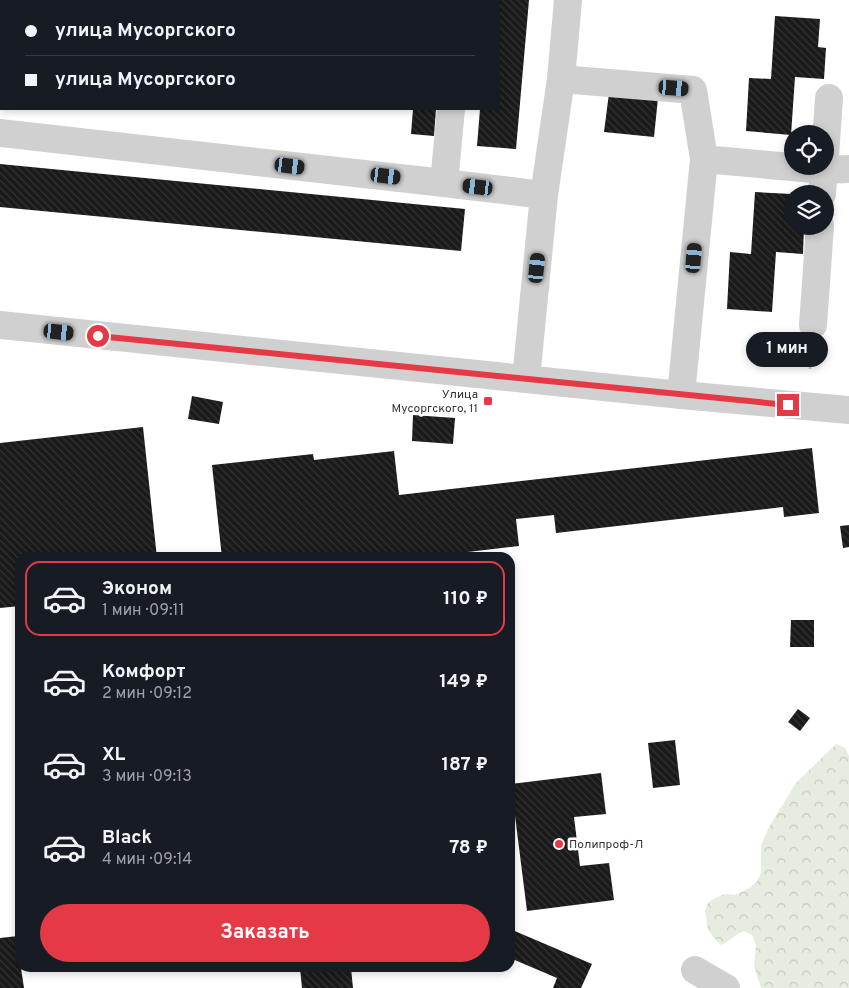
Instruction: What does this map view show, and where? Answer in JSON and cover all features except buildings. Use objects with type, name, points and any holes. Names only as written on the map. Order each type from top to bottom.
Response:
[{"type":"street","points":[[526,379],[544,195],[561,78],[568,0]]},
{"type":"street","points":[[561,78],[693,90],[704,159],[681,395]]},
{"type":"street","points":[[829,98],[829,125]]},
{"type":"street","points":[[444,183],[451,110]]},
{"type":"street","points":[[0,133],[544,195]]},
{"type":"street","points":[[704,159],[784,167]]},
{"type":"street","points":[[813,326],[819,235]]},
{"type":"street","points":[[0,326],[681,395],[849,410]]},
{"type":"street","points":[[694,970],[726,988]]},
{"type":"green space","points":[[836,744],[845,748],[849,756],[849,988],[761,988],[754,966],[756,946],[752,935],[744,931],[721,945],[708,929],[705,911],[708,903],[715,898],[725,894],[735,895],[751,887],[757,881],[761,873],[761,845],[769,827],[796,783]]},
{"type":"place","name":"Улица Мусоргского, 11","points":[[488,401]]},
{"type":"place","name":"Полипроф-Л","points":[[559,844]]},
{"type":"route","points":[[98,336],[788,405]]}]
